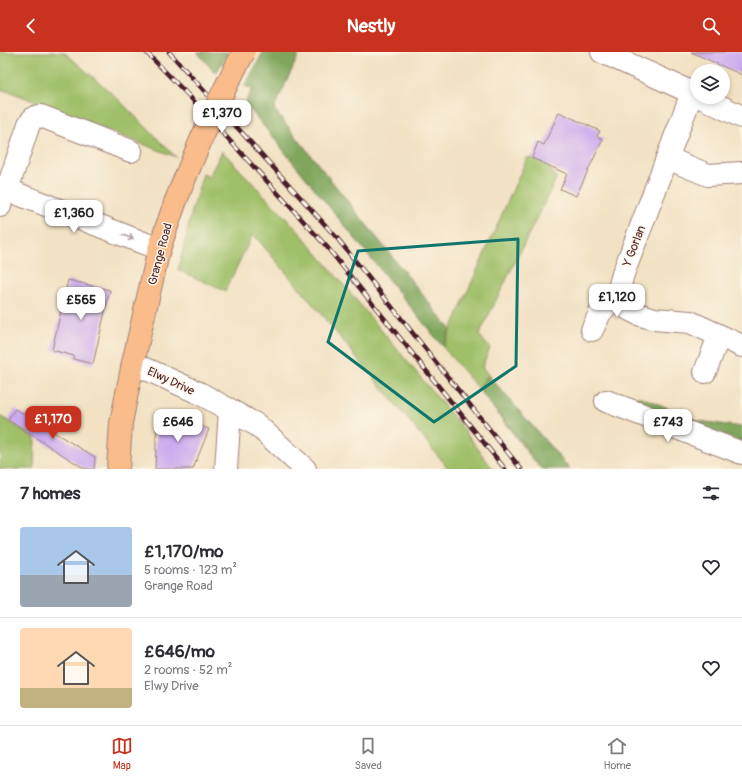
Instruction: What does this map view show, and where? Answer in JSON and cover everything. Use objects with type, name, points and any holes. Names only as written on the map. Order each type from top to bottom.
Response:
[{"type":"main road","name":"Grange Road","points":[[118,469],[121,423],[159,249],[194,155],[229,79],[244,52]]},
{"type":"street","points":[[602,52],[690,92]]},
{"type":"street","name":"Y Gorlan","points":[[618,292],[623,274],[667,158],[693,104]]},
{"type":"street","points":[[715,104],[742,117]]},
{"type":"street","points":[[131,151],[41,116],[36,116],[29,124],[3,193],[159,249]]},
{"type":"street","points":[[667,158],[708,175],[742,173]]},
{"type":"street","points":[[592,330],[600,313],[618,292]]},
{"type":"street","points":[[618,292],[620,303],[638,314],[654,318],[690,322],[742,346]]},
{"type":"street","points":[[705,372],[719,336]]},
{"type":"street","name":"Elwy Drive","points":[[134,363],[199,393],[257,425],[305,469]]},
{"type":"street","points":[[606,401],[742,453]]},
{"type":"street","points":[[226,469],[230,410]]},
{"type":"highlighted area","points":[[518,239],[516,366],[434,422],[328,342],[358,251]]},
{"type":"green space","points":[[0,52],[64,52],[116,97],[176,157],[0,89]]},
{"type":"green space","points":[[197,52],[228,52],[216,74]]},
{"type":"green space","points":[[263,52],[300,52],[274,109],[450,329],[443,347],[245,103],[252,89],[245,86]]},
{"type":"green space","points":[[222,151],[302,235],[461,426],[493,469],[449,469],[253,234],[225,291],[178,270],[192,211],[203,174],[209,177]]},
{"type":"green space","points":[[527,158],[537,159],[548,167],[556,179],[479,335],[490,348],[482,367],[489,376],[485,378],[481,392],[443,347]]},
{"type":"green space","points":[[489,376],[570,469],[543,469],[481,392],[482,383]]},
{"type":"green space","points":[[481,392],[543,469],[540,469]]},
{"type":"green space","points":[[636,397],[642,397],[699,421],[742,427],[742,442],[635,403]]},
{"type":"green space","points":[[0,416],[35,438],[34,469],[0,469]]},
{"type":"building","points":[[691,52],[742,52],[742,75],[730,70],[730,64],[718,64]]},
{"type":"building","points":[[559,112],[600,131],[597,136],[603,139],[576,196],[560,189],[567,174],[532,158],[538,142],[544,145]]},
{"type":"building","points":[[68,280],[110,290],[93,364],[73,359],[74,356],[52,350]]},
{"type":"building","points":[[15,409],[95,457],[94,469],[85,469],[8,420]]},
{"type":"building","points":[[157,417],[181,418],[209,429],[193,469],[155,469]]},
{"type":"railway","points":[[146,52],[189,96],[327,247],[505,469]]},
{"type":"railway","points":[[169,52],[337,238],[521,469]]}]
